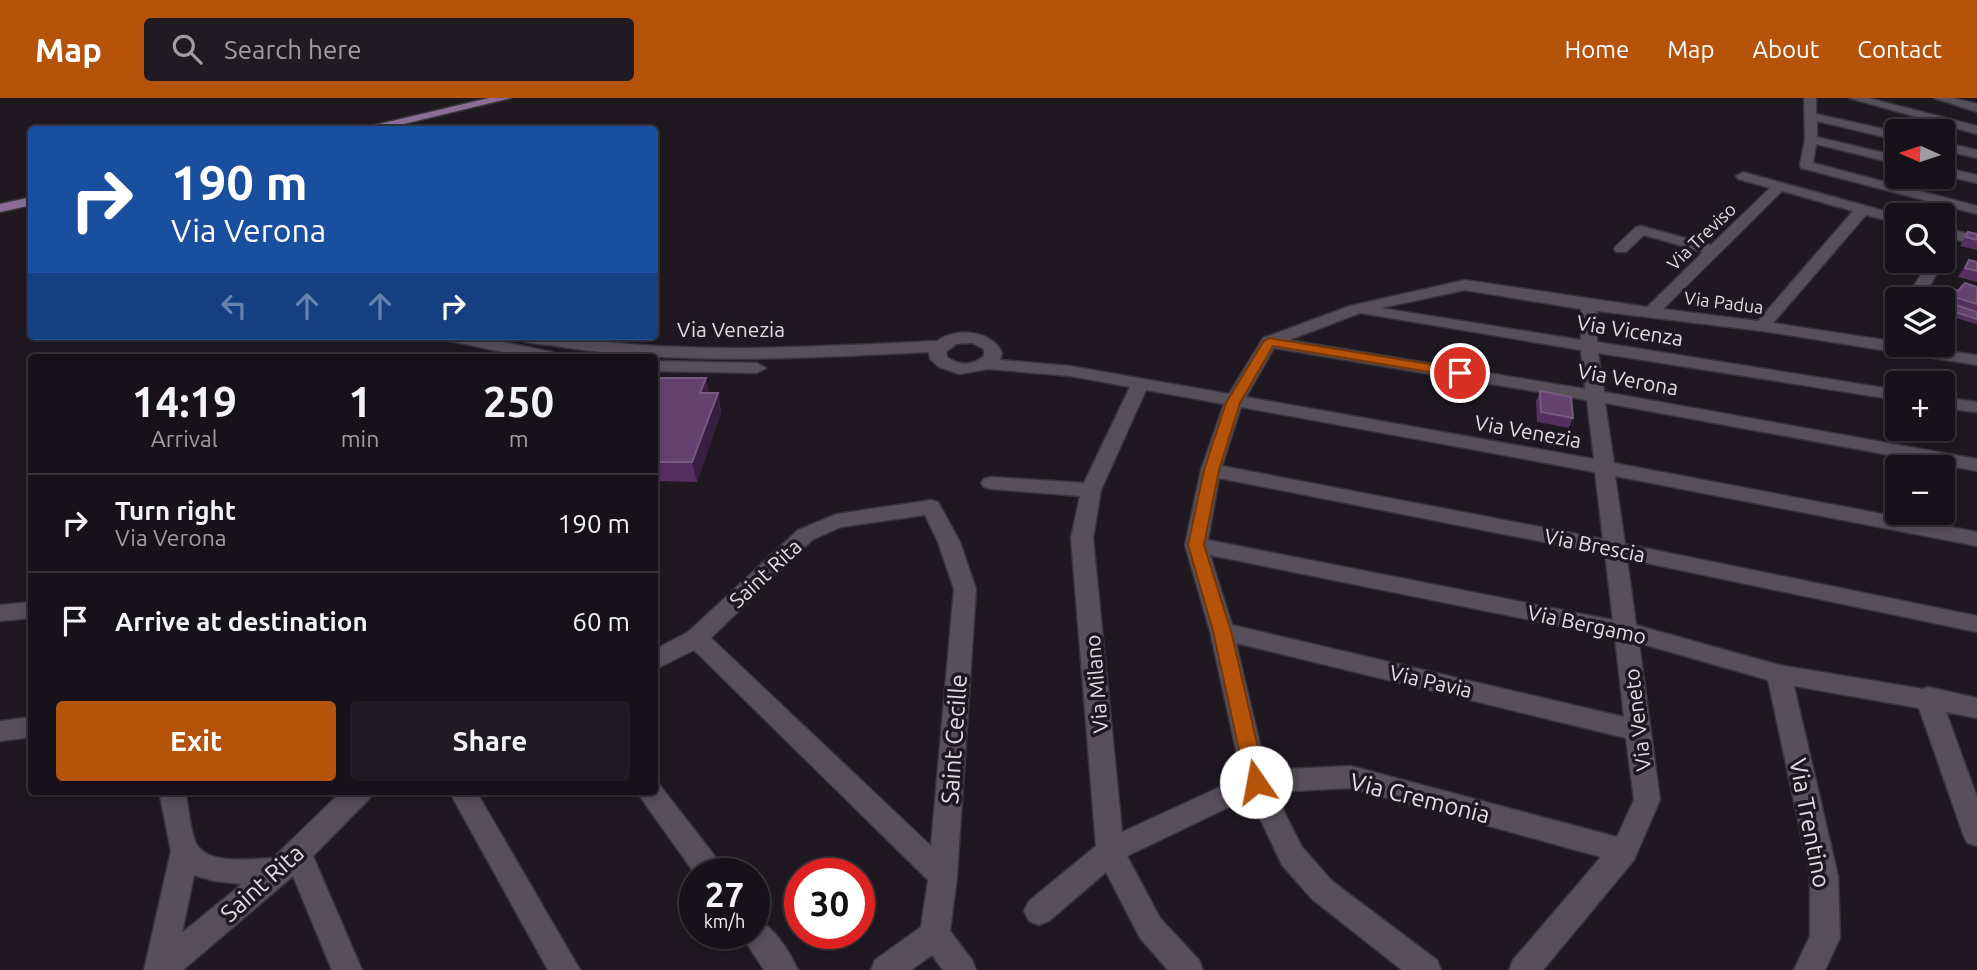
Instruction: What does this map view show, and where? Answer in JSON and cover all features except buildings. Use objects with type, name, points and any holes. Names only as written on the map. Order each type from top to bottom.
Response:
[{"type":"main road","points":[[378,126],[505,98]]},
{"type":"main road","points":[[0,208],[28,202]]},
{"type":"street","points":[[1810,98],[1811,139],[1807,166],[1972,209],[1977,194]]},
{"type":"street","points":[[1855,98],[1977,130]]},
{"type":"street","points":[[1940,98],[1977,108]]},
{"type":"street","points":[[1962,104],[1977,100]]},
{"type":"street","points":[[1810,116],[1885,133]]},
{"type":"street","points":[[1811,139],[1885,157]]},
{"type":"street","points":[[1955,149],[1977,154]]},
{"type":"street","points":[[1955,174],[1977,179]]},
{"type":"street","points":[[1743,176],[1885,216]]},
{"type":"street","name":"Via Treviso","points":[[1651,312],[1778,187]]},
{"type":"street","points":[[1762,326],[1862,210]]},
{"type":"street","points":[[1621,249],[1641,230],[1713,250]]},
{"type":"street","points":[[1955,234],[1977,241]]},
{"type":"street","name":"Via Padua","points":[[1356,309],[1465,285],[1590,305],[1762,326],[1885,337]]},
{"type":"street","name":"Via Veneto","points":[[1524,970],[1624,851],[1647,800],[1589,347],[1590,305]]},
{"type":"street","points":[[1356,309],[1269,342],[1233,403],[1211,470],[1196,545],[1222,631],[1256,782],[1292,856],[1322,890],[1426,970]]},
{"type":"street","name":"Via Vicenza","points":[[1356,309],[1885,393]]},
{"type":"street","points":[[972,338],[989,356],[959,369],[950,367],[939,353],[953,339],[972,338]]},
{"type":"street","points":[[469,340],[537,354]]},
{"type":"street","name":"Via Venezia","points":[[546,340],[641,351],[734,354],[939,353]]},
{"type":"street","name":"Via Verona","points":[[1269,342],[1595,396],[1977,465]]},
{"type":"street","name":"Via Venezia","points":[[658,366],[728,369],[939,353]]},
{"type":"street","name":"Via Padua","points":[[1955,354],[1977,360]]},
{"type":"street","name":"Via Venezia","points":[[989,356],[1139,386],[1605,468],[1977,539]]},
{"type":"street","name":"Via Milano","points":[[1139,386],[1091,490],[1082,538],[1110,851],[1150,928],[1188,970]]},
{"type":"street","points":[[1955,404],[1977,407]]},
{"type":"street","name":"Via Brescia","points":[[1211,470],[1616,549],[1977,624]]},
{"type":"street","points":[[991,483],[1091,490]]},
{"type":"street","name":"Saint Rita","points":[[658,659],[696,638],[805,535],[837,521],[931,507]]},
{"type":"street","name":"Saint Cecille","points":[[931,507],[948,542],[965,589],[943,876],[935,934]]},
{"type":"street","name":"Via Bergamo","points":[[1196,545],[1626,631],[1779,674],[1928,697],[1977,708]]},
{"type":"street","points":[[0,613],[28,610]]},
{"type":"street","name":"Via Pavia","points":[[1222,631],[1639,731]]},
{"type":"street","points":[[696,638],[943,876]]},
{"type":"street","name":"Via Trentino","points":[[1779,674],[1824,876],[1825,938],[1809,970]]},
{"type":"street","points":[[1928,697],[1977,834]]},
{"type":"street","points":[[0,731],[28,728]]},
{"type":"street","name":"Via Cremonia","points":[[1039,911],[1110,851],[1256,782],[1351,777],[1624,851]]},
{"type":"street","points":[[159,970],[185,852],[173,795]]},
{"type":"street","name":"Saint Rita","points":[[159,970],[288,862],[356,795]]},
{"type":"street","points":[[464,795],[565,970]]},
{"type":"street","points":[[652,795],[699,858]]},
{"type":"street","points":[[185,852],[195,862],[223,871],[288,862],[347,970]]},
{"type":"street","points":[[886,970],[935,934],[961,970]]},
{"type":"street","points":[[767,949],[783,970]]},
{"type":"route","points":[[1256,782],[1222,631],[1196,545],[1211,470],[1233,403],[1269,342],[1460,373]]}]
